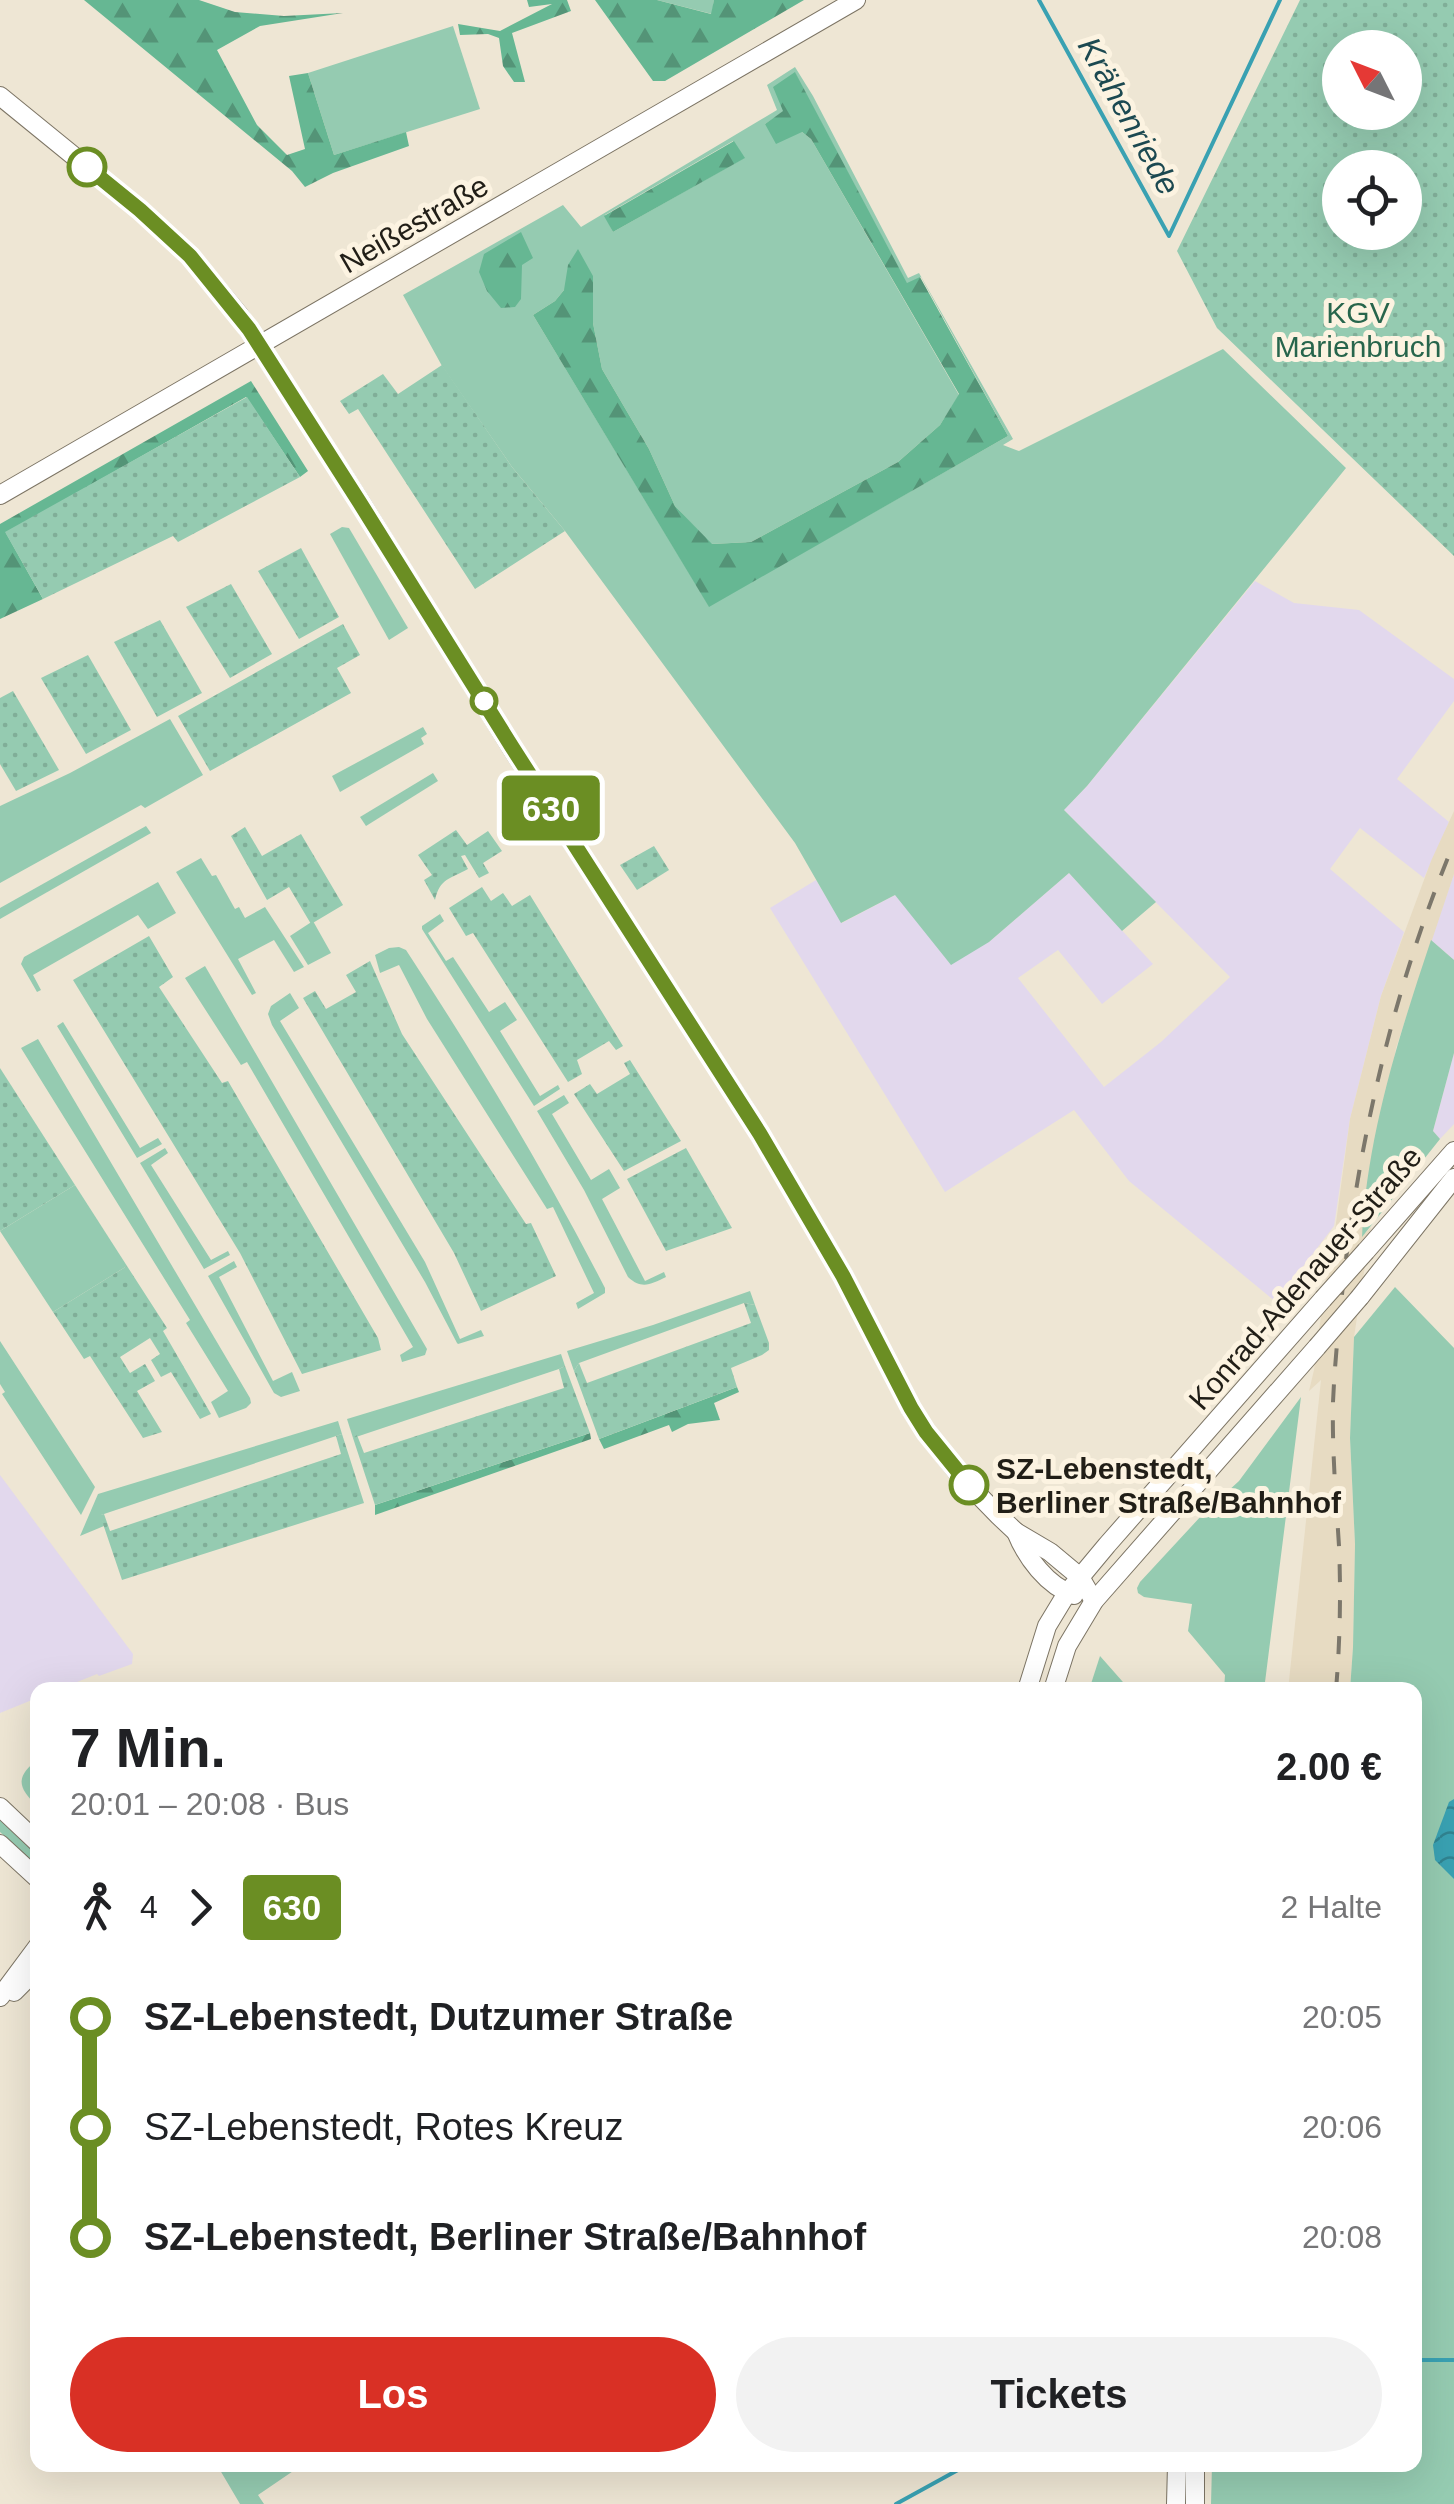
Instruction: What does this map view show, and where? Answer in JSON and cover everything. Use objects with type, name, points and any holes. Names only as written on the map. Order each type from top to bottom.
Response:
[{"type":"street","name":"Neißestraße","points":[[0,495],[856,0]]},
{"type":"street","points":[[0,96],[140,210],[190,256],[239,314],[762,1138],[843,1276],[926,1432],[962,1478],[1016,1532],[1050,1552],[1080,1577],[1094,1600]]},
{"type":"street","name":"Konrad-Adenauer-Straße","points":[[1030,1682],[1051,1617],[1080,1577],[1454,1151]]},
{"type":"street","name":"Konrad-Adenauer-Straße","points":[[1056,1682],[1067,1646],[1094,1600],[1360,1297],[1454,1178]]},
{"type":"street","points":[[1016,1532],[1024,1552],[1053,1583],[1067,1594],[1094,1600]]},
{"type":"street","points":[[0,1807],[30,1835]]},
{"type":"street","points":[[0,1844],[30,1872]]},
{"type":"street","points":[[0,1996],[30,1957]]},
{"type":"street","points":[[0,2006],[30,1976]]},
{"type":"street","points":[[1176,2504],[1177,2472]]},
{"type":"street","points":[[1195,2472],[1195,2504]]},
{"type":"shaded area","points":[[1255,581],[1294,603],[1359,610],[1454,679],[1454,701],[1397,779],[1449,822],[1424,878],[1360,828],[1330,869],[1404,932],[1381,996],[1350,1119],[1334,1226],[1276,1302],[1129,1181],[1074,1110],[945,1192],[770,908],[816,880],[842,923],[895,895],[989,942],[1069,873],[1153,964],[1102,1004],[1058,950],[1018,978],[1104,1087],[1161,1042],[1230,977],[1064,810]]},
{"type":"shaded area","points":[[1454,811],[1454,874],[1396,1048],[1362,1236],[1371,1227],[1354,1337],[1350,1439],[1355,1544],[1351,1682],[1289,1682],[1321,1380],[1309,1391],[1350,1119],[1381,996],[1431,861]]},
{"type":"shaded area","points":[[1454,874],[1454,960],[1431,940]]},
{"type":"shaded area","points":[[1454,1053],[1454,1124],[1440,1139],[1433,1131]]},
{"type":"shaded area","points":[[0,1475],[133,1654],[132,1664],[77,1682],[30,1682],[30,1701],[0,1713]]},
{"type":"green space","points":[[84,0],[199,0],[235,12],[284,16],[343,13],[260,26],[217,50],[257,125],[287,155],[305,149],[289,76],[308,73],[334,155],[406,132],[409,146],[305,187],[292,171]]},
{"type":"green space","points":[[527,0],[567,0],[571,11],[512,33],[525,82],[514,82],[503,66],[499,38],[488,34],[460,35],[458,24],[500,31],[552,4],[529,7]]},
{"type":"green space","points":[[595,0],[657,0],[711,14],[714,0],[804,0],[665,81],[653,81]]},
{"type":"green space","points":[[657,0],[714,0],[712,14]]},
{"type":"green space","name":"KGV Marienbruch","points":[[1300,0],[1454,0],[1454,556],[1217,328],[1177,251]]},
{"type":"green space","points":[[453,26],[480,109],[334,155],[308,73]]},
{"type":"green space","points":[[795,67],[908,278],[919,273],[1013,439],[1003,445],[1019,451],[1223,349],[1346,468],[1064,810],[1156,902],[1122,931],[1069,873],[989,942],[951,965],[895,895],[841,923],[795,843],[565,531],[512,467],[442,366],[403,295],[563,205],[581,227],[777,110],[767,85]],"holes":[[[795,73],[907,284],[921,277],[1008,436],[709,606],[533,315],[564,290],[593,276],[593,323],[602,369],[649,449],[675,506],[711,544],[751,542],[898,462],[940,425],[959,395],[811,139],[802,132],[765,124],[784,111]],[[733,141],[744,158],[613,232],[605,215]]]},
{"type":"green space","points":[[795,72],[907,283],[920,277],[1008,436],[709,607],[533,315],[564,290],[568,265],[578,249],[593,276],[593,323],[602,369],[649,449],[675,506],[712,544],[751,542],[898,462],[940,425],[959,394],[811,139],[802,132],[776,144],[765,124],[783,111],[773,87]]},
{"type":"green space","points":[[734,141],[745,158],[613,232],[604,216]]},
{"type":"green space","points":[[521,232],[533,258],[522,265],[521,299],[515,307],[501,308],[487,291],[479,272],[484,254]]},
{"type":"green space","points":[[442,365],[512,467],[565,531],[475,589],[358,409],[349,414],[340,401],[383,374],[398,394]]},
{"type":"green space","points":[[251,381],[308,471],[300,477],[246,397],[6,533],[43,599],[0,619],[0,524]]},
{"type":"green space","points":[[247,397],[300,477],[178,542],[173,536],[43,599],[5,532]]},
{"type":"green space","points":[[342,527],[349,528],[408,628],[389,640],[330,534]]},
{"type":"green space","points":[[301,548],[339,617],[299,639],[258,571]]},
{"type":"green space","points":[[231,584],[272,654],[230,678],[186,607]]},
{"type":"green space","points":[[160,620],[202,693],[157,717],[114,642]]},
{"type":"green space","points":[[343,624],[360,655],[337,668],[351,693],[210,771],[178,716]]},
{"type":"green space","points":[[88,655],[131,730],[86,754],[41,678]]},
{"type":"green space","points":[[13,691],[59,770],[16,791],[0,764],[0,698]]},
{"type":"green space","points":[[170,719],[203,775],[0,883],[0,806]]},
{"type":"green space","points":[[423,727],[427,734],[421,738],[424,744],[340,792],[332,776]]},
{"type":"green space","points":[[433,773],[438,781],[366,826],[360,817]]},
{"type":"green space","points":[[146,826],[151,833],[0,919],[0,908]]},
{"type":"green space","points":[[245,827],[262,856],[301,834],[343,905],[311,924],[289,887],[267,900],[231,836]]},
{"type":"green space","points":[[456,830],[467,845],[488,831],[502,851],[483,863],[489,873],[479,878],[465,855],[461,856],[468,869],[443,883],[435,900],[424,880],[432,875],[418,855]]},
{"type":"green space","points":[[654,846],[669,870],[637,890],[620,865]]},
{"type":"green space","points":[[201,858],[245,918],[265,907],[304,967],[294,972],[274,940],[238,959],[256,993],[252,995],[176,872]]},
{"type":"green space","points":[[158,882],[176,913],[148,929],[138,915],[33,975],[41,990],[37,992],[21,964],[24,957]]},
{"type":"green space","points":[[482,887],[491,901],[503,893],[512,906],[530,895],[623,1046],[616,1050],[609,1041],[577,1060],[582,1074],[568,1082],[473,933],[466,936],[449,908]]},
{"type":"green space","points":[[440,914],[444,921],[428,933],[446,961],[453,957],[489,1012],[505,1002],[517,1020],[500,1031],[540,1096],[558,1085],[560,1089],[534,1106],[422,929]]},
{"type":"green space","points":[[313,921],[331,953],[308,965],[290,936]]},
{"type":"green space","points":[[149,936],[173,977],[159,987],[222,1083],[228,1081],[378,1338],[381,1350],[302,1374],[240,1253],[73,980]]},
{"type":"green space","points":[[1431,940],[1454,960],[1454,1053],[1433,1131],[1440,1139],[1362,1237],[1378,1124],[1396,1049]]},
{"type":"green space","points":[[399,947],[406,950],[485,1075],[605,1288],[605,1293],[578,1309],[576,1303],[594,1293],[553,1207],[547,1209],[427,1019],[399,965],[380,973],[375,955]]},
{"type":"green space","points":[[370,961],[402,1034],[526,1224],[531,1223],[556,1276],[481,1311],[454,1253],[303,998],[315,991],[326,1009],[356,992],[346,975]]},
{"type":"green space","points":[[205,966],[427,1349],[425,1355],[402,1362],[400,1355],[413,1347],[247,1062],[241,1065],[185,978]]},
{"type":"green space","points":[[290,993],[299,1008],[280,1021],[425,1262],[460,1339],[481,1330],[484,1336],[457,1343],[425,1282],[272,1025],[268,1014],[271,1006]]},
{"type":"green space","points":[[63,1022],[140,1148],[158,1138],[162,1144],[137,1158],[57,1026]]},
{"type":"green space","points":[[38,1039],[250,1398],[246,1408],[219,1418],[211,1402],[228,1391],[186,1323],[190,1320],[21,1048]]},
{"type":"green space","points":[[630,1060],[681,1141],[624,1171],[574,1094],[590,1084],[597,1094],[630,1074],[624,1063]]},
{"type":"green space","points":[[0,1068],[75,1185],[0,1231]]},
{"type":"green space","points":[[564,1095],[569,1103],[552,1114],[591,1180],[609,1169],[620,1188],[602,1199],[645,1281],[664,1272],[666,1277],[642,1285],[628,1277],[584,1190],[537,1111]]},
{"type":"green space","points":[[165,1148],[168,1153],[151,1165],[211,1260],[228,1251],[230,1255],[204,1269],[140,1163]]},
{"type":"green space","points":[[686,1148],[732,1228],[666,1251],[627,1179]]},
{"type":"green space","points":[[75,1185],[127,1266],[53,1312],[0,1231]]},
{"type":"green space","points":[[234,1261],[237,1267],[219,1277],[273,1381],[292,1372],[300,1391],[281,1397],[274,1393],[208,1276]]},
{"type":"green space","points":[[127,1266],[167,1328],[163,1331],[211,1414],[200,1419],[171,1372],[161,1377],[151,1360],[160,1354],[150,1338],[120,1357],[130,1373],[145,1364],[155,1381],[137,1391],[162,1432],[143,1438],[90,1356],[84,1359],[53,1312]]},
{"type":"green space","points":[[1395,1287],[1454,1348],[1454,2504],[1211,2504],[1212,2472],[1422,2472],[1422,1682],[1351,1682],[1355,1544],[1350,1438],[1354,1337]]},
{"type":"green space","points":[[750,1291],[755,1305],[744,1303],[579,1363],[574,1371],[567,1351]]},
{"type":"green space","points":[[744,1303],[755,1305],[769,1350],[731,1368],[737,1387],[599,1439],[574,1371],[579,1363],[587,1383],[751,1323]]},
{"type":"green space","points":[[0,1341],[95,1487],[81,1515],[2,1394],[5,1392],[0,1384]]},
{"type":"green space","points":[[561,1354],[565,1366],[559,1369],[353,1438],[347,1419]]},
{"type":"green space","points":[[565,1366],[590,1433],[375,1505],[353,1438],[357,1435],[364,1453],[564,1388],[559,1369]]},
{"type":"green space","points":[[737,1387],[739,1392],[714,1403],[720,1420],[688,1424],[672,1432],[669,1425],[604,1449],[599,1439]]},
{"type":"green space","points":[[1301,1397],[1265,1682],[1225,1682],[1225,1675],[1188,1631],[1192,1604],[1144,1597],[1137,1588],[1202,1515],[1239,1481]]},
{"type":"green space","points":[[338,1421],[342,1434],[101,1515],[104,1526],[80,1536],[98,1494]]},
{"type":"green space","points":[[590,1433],[591,1439],[375,1515],[375,1505]]},
{"type":"green space","points":[[342,1434],[364,1503],[122,1580],[100,1515],[104,1514],[110,1531],[341,1454],[336,1436]]},
{"type":"green space","points":[[1100,1656],[1123,1682],[1092,1682]]},
{"type":"green space","points":[[30,1767],[30,1798],[22,1783]]},
{"type":"green space","points":[[0,1815],[30,1844],[30,1860],[0,1832]]},
{"type":"green space","points":[[221,2472],[292,2472],[258,2495],[264,2504],[240,2504]]},
{"type":"water","points":[[1454,1799],[1454,1879],[1435,1860],[1433,1845],[1449,1802]]},
{"type":"waterway","name":"Krähenriede","points":[[1039,0],[1169,236],[1280,0]]},
{"type":"waterway","points":[[1422,2360],[1454,2360]]},
{"type":"waterway","points":[[896,2504],[954,2472]]},
{"type":"railway","points":[[1336,1682],[1340,1582],[1333,1402],[1345,1267],[1362,1158],[1385,1051],[1415,946],[1454,843]]},
{"type":"bus line","name":"630","points":[[87,167],[190,256],[239,314],[760,1134],[843,1276],[911,1408],[969,1485]]},
{"type":"place","name":"SZ-Lebenstedt, Berliner Straße/Bahnhof","points":[[969,1485]]}]
